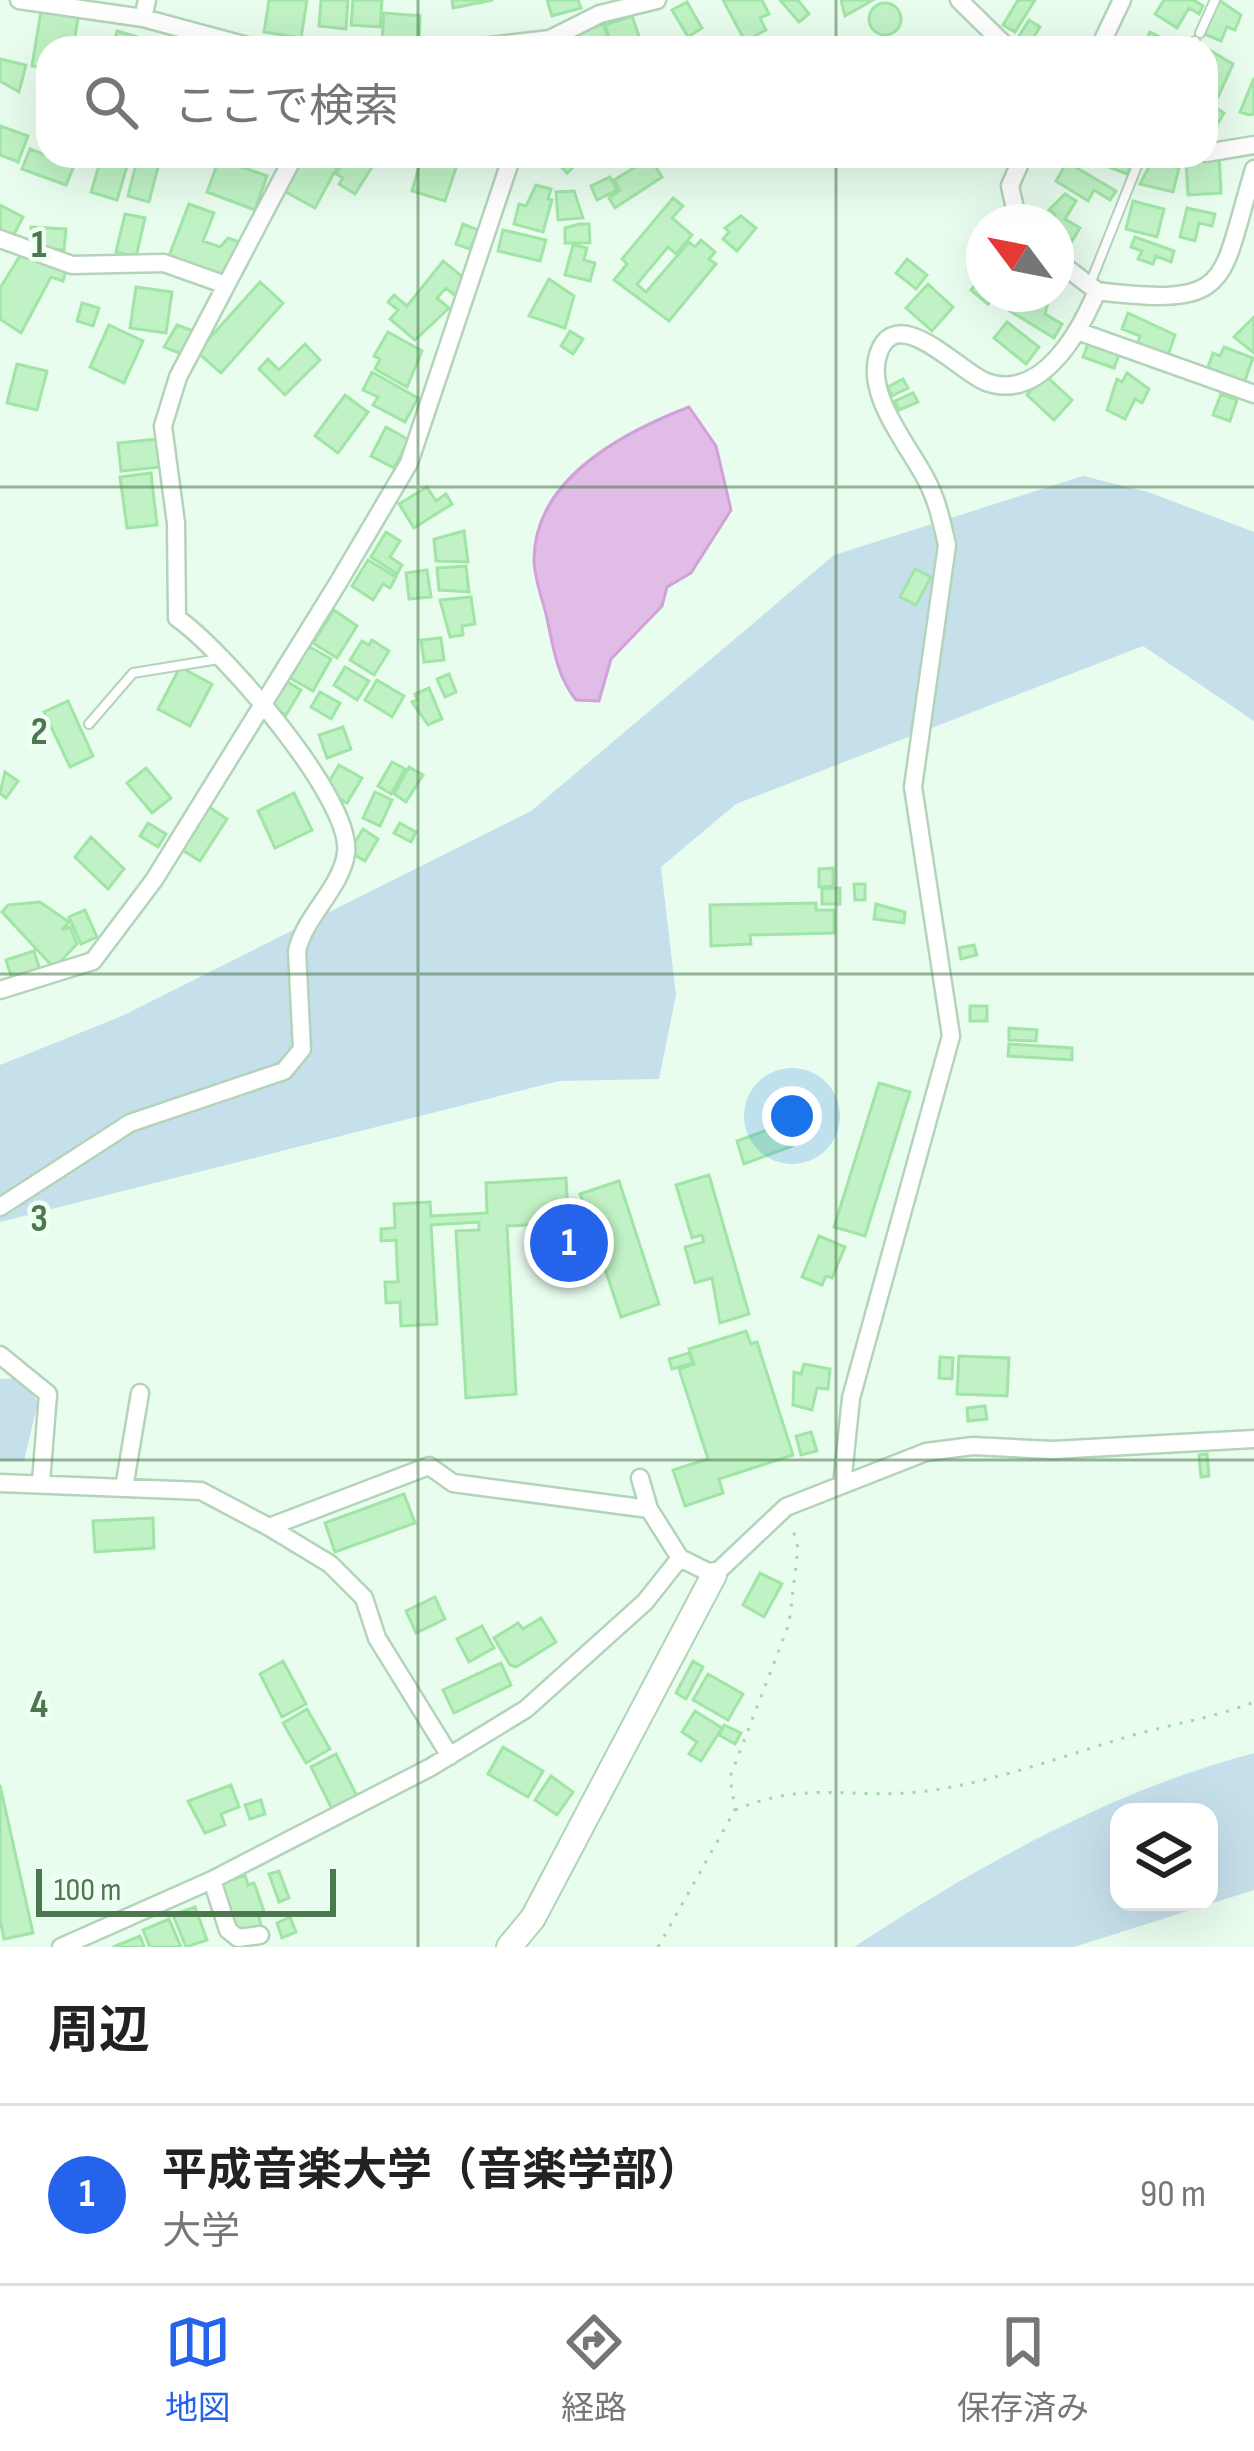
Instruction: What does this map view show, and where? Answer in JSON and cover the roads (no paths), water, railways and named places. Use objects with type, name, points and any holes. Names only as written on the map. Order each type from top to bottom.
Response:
[{"type":"street","points":[[19,0],[145,9],[221,36]]},
{"type":"street","points":[[560,36],[599,7],[657,0]]},
{"type":"street","points":[[959,0],[996,36]]},
{"type":"street","points":[[1105,36],[1122,0]]},
{"type":"street","points":[[1218,151],[1254,145]]},
{"type":"street","points":[[0,1208],[130,1123],[284,1071],[302,1049],[301,935],[339,874],[345,833],[262,700],[225,658],[176,618],[176,523],[163,426],[178,377],[288,168]]},
{"type":"street","points":[[0,990],[93,961],[154,880],[409,463],[508,168]]},
{"type":"street","points":[[1014,204],[1010,186],[1017,168]]},
{"type":"street","points":[[1074,273],[1094,288],[1143,297],[1204,292],[1221,279],[1254,169]]},
{"type":"street","points":[[0,239],[72,265],[164,263],[226,285]]},
{"type":"street","points":[[842,1485],[851,1398],[951,1036],[913,787],[947,545],[940,513],[878,385],[878,357],[889,340],[903,334],[923,339],[987,382],[1018,382],[1064,356],[1080,332],[1094,288]]},
{"type":"street","points":[[1080,332],[1254,394]]},
{"type":"street","points":[[0,1355],[48,1394],[41,1482]]},
{"type":"street","points":[[124,1488],[140,1393]]},
{"type":"street","points":[[509,1947],[533,1918],[714,1575],[787,1507],[926,1452],[973,1446],[1053,1450],[1254,1439]]},
{"type":"street","points":[[269,1526],[429,1466],[453,1483],[649,1509]]},
{"type":"street","points":[[640,1478],[649,1509],[680,1558],[714,1575]]},
{"type":"street","points":[[0,1483],[201,1491],[269,1526],[330,1564],[364,1598],[377,1638],[450,1756]]},
{"type":"street","points":[[61,1947],[212,1880],[450,1756],[526,1709],[645,1602],[680,1558]]},
{"type":"street","points":[[212,1880],[228,1930],[238,1938],[260,1935]]},
{"type":"lane","points":[[1198,36],[1216,0]]},
{"type":"lane","points":[[1094,288],[1137,168]]},
{"type":"lane","points":[[88,724],[133,674],[225,658]]},
{"type":"place","name":"平成音楽大学（音楽学部）","points":[[569,1243]]}]
